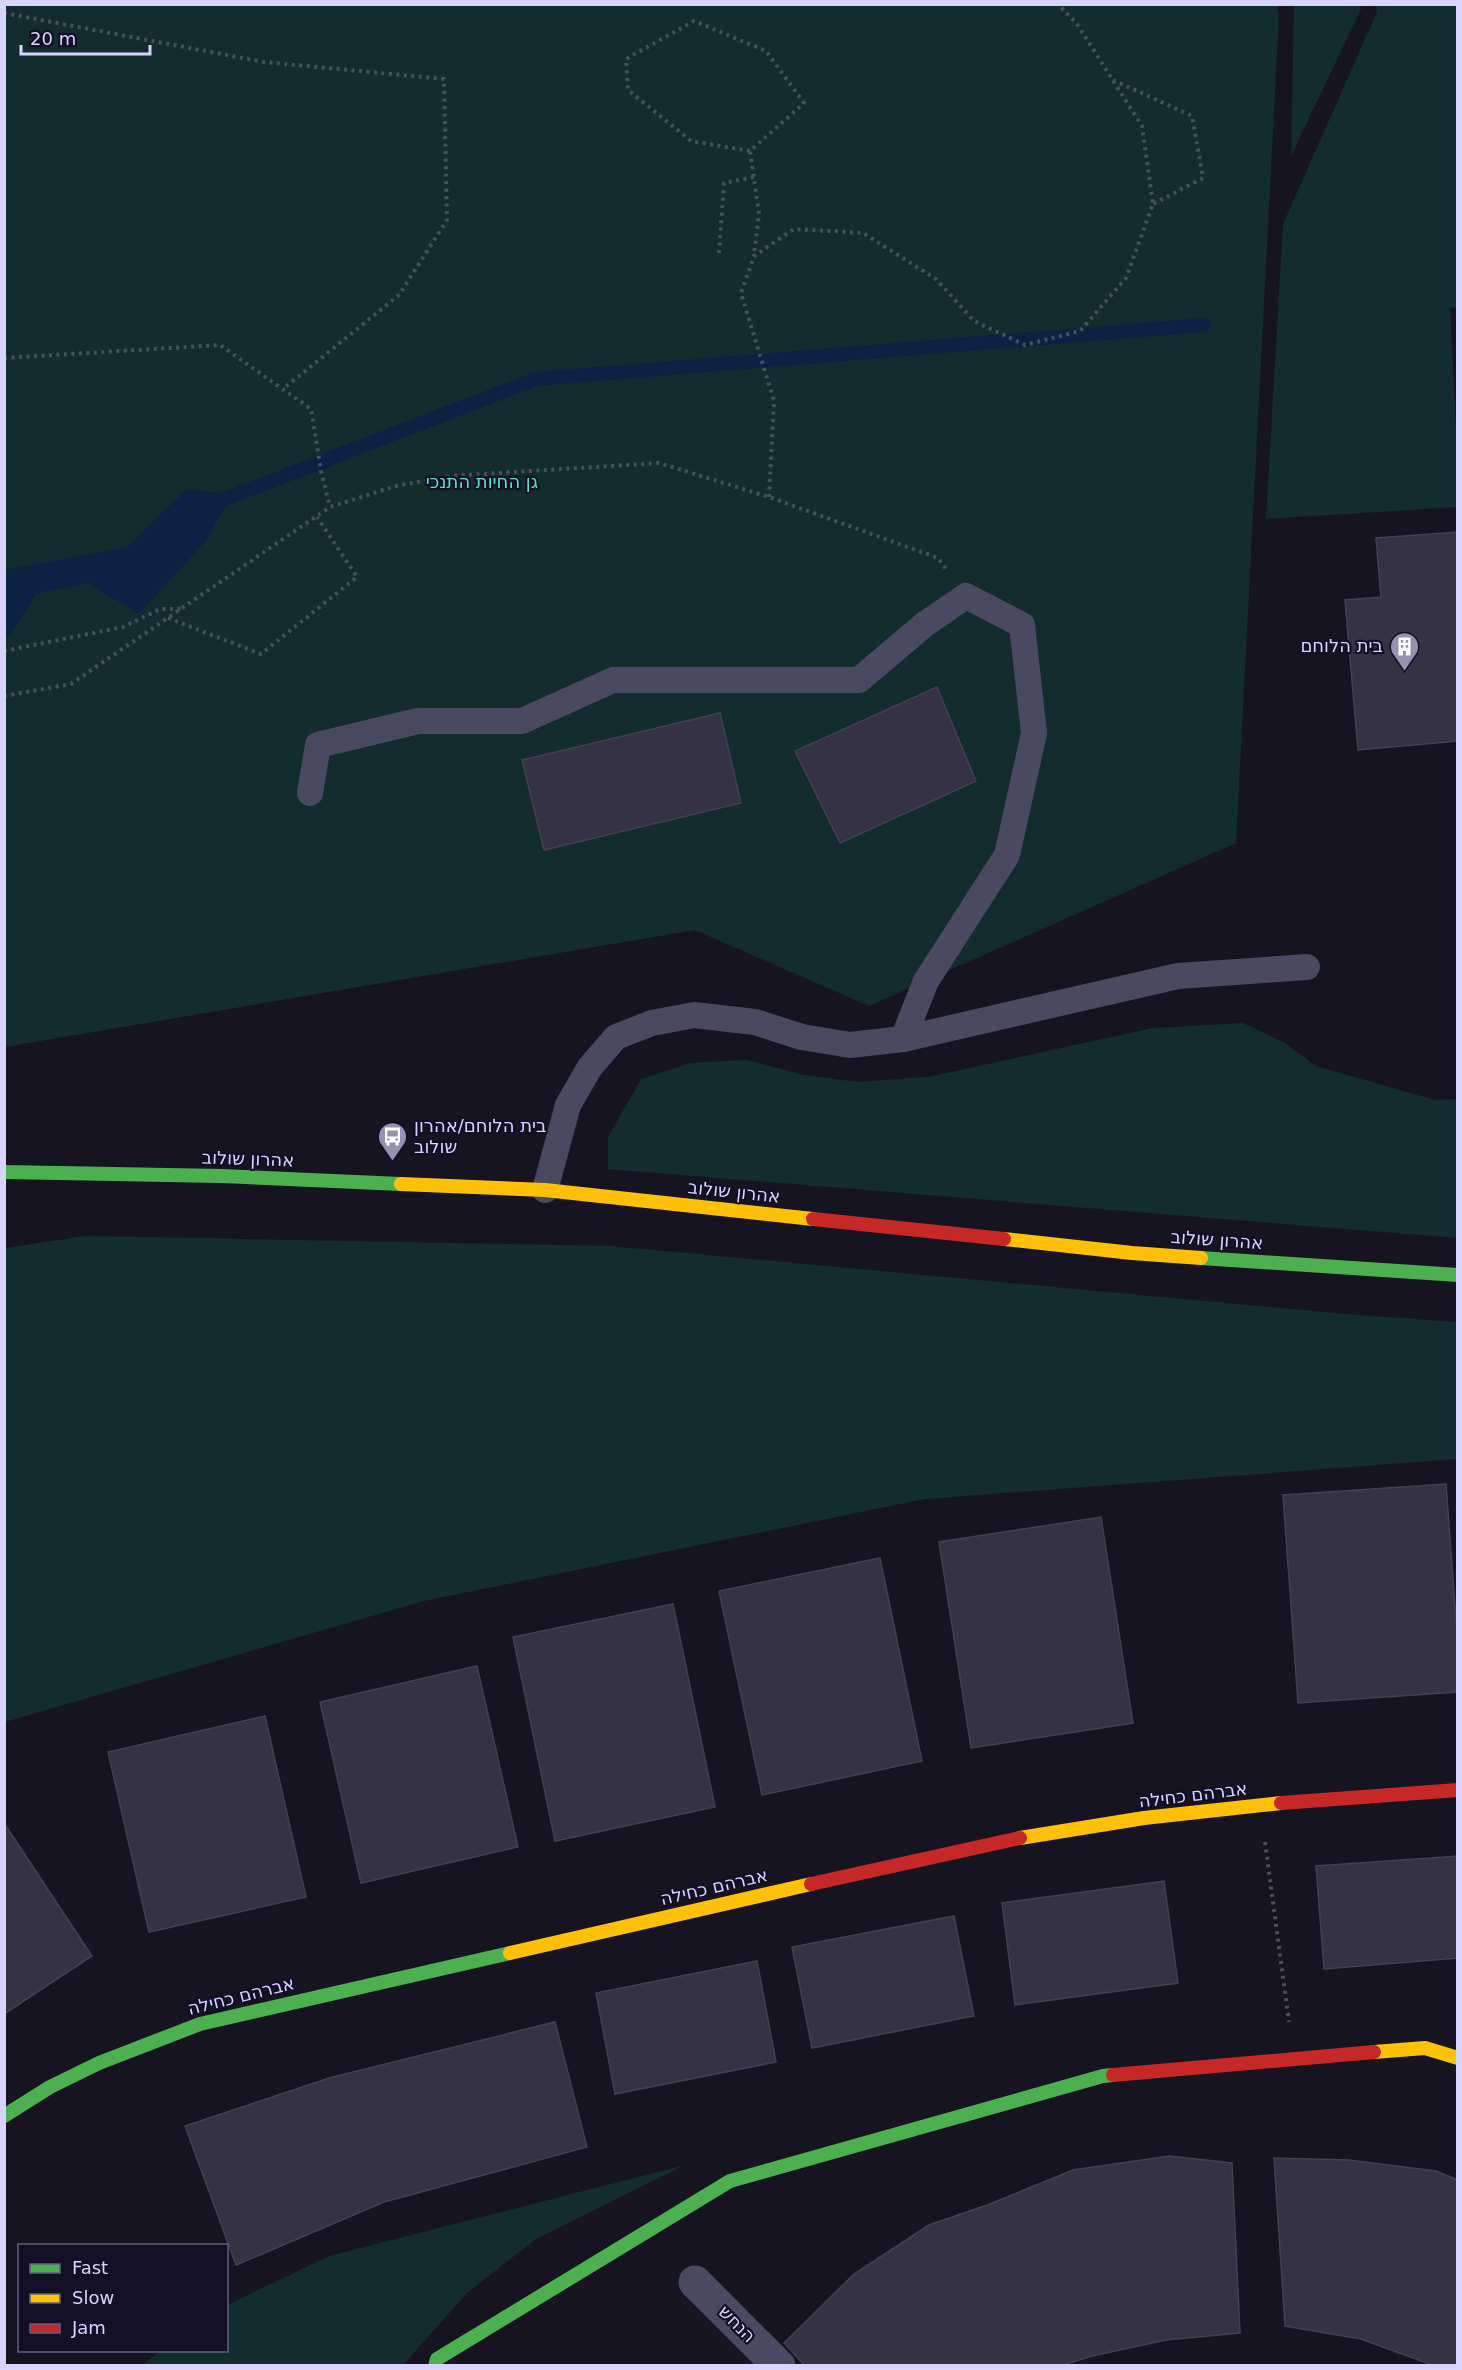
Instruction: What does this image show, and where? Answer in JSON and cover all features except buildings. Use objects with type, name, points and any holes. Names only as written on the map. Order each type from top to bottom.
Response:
[{"type":"street","name":"אהרון שולוב","points":[[4,1172],[222,1176],[545,1190],[1132,1253],[1458,1275]]},
{"type":"street","name":"אברהם כחילה","points":[[4,2116],[47,2089],[122,2052],[160,2037],[240,2013],[991,1843],[1116,1823],[1260,1805],[1458,1791]]},
{"type":"street","points":[[435,2366],[437,2359],[730,2181],[1103,2076],[1425,2048],[1458,2058]]},
{"type":"street","name":"הנחש","points":[[695,2282],[779,2366]]},
{"type":"lane","points":[[310,793],[318,745],[418,721],[522,721],[613,680],[859,680],[926,624],[966,596],[1022,625],[1034,733],[1006,855],[926,981],[903,1039]]},
{"type":"lane","points":[[545,1190],[568,1105],[591,1067],[616,1037],[652,1023],[694,1015],[755,1022],[802,1037],[850,1045],[903,1039],[1178,976],[1307,967]]},
{"type":"path","points":[[754,256],[794,229],[863,233],[936,279],[974,321],[1025,345],[1080,331],[1126,278],[1153,204],[1142,126],[1077,24],[1058,4]]},
{"type":"path","points":[[4,13],[264,62],[444,79],[447,220],[399,295],[283,389]]},
{"type":"path","points":[[694,21],[766,51],[804,103],[750,151],[691,141],[628,90],[626,59],[694,21]]},
{"type":"path","points":[[1113,81],[1192,116],[1203,178],[1153,204]]},
{"type":"path","points":[[750,151],[759,214],[754,256],[741,293],[774,401],[769,497]]},
{"type":"path","points":[[719,253],[724,183],[754,177]]},
{"type":"path","points":[[4,358],[220,345],[311,409],[321,471],[330,507]]},
{"type":"path","points":[[4,696],[71,684],[330,507],[396,486],[450,476],[659,464],[769,497],[938,558],[966,596]]},
{"type":"path","points":[[168,618],[261,654],[357,577],[317,517]]},
{"type":"path","points":[[4,651],[123,627],[160,609],[182,609]]},
{"type":"path","points":[[1260,1805],[1294,2059]]},
{"type":"green space","name":"גן החיות התנכי","points":[[5,5],[1277,5],[1279,15],[1236,843],[869,1006],[695,930],[5,1047]]},
{"type":"green space","points":[[1294,5],[1360,5],[1361,9],[1291,156]]},
{"type":"green space","points":[[1376,5],[1457,5],[1458,307],[1450,308],[1457,446],[1457,507],[1266,519],[1283,224],[1377,12]]},
{"type":"green space","points":[[1243,1023],[1283,1042],[1316,1066],[1435,1100],[1457,1099],[1457,1238],[608,1169],[608,1137],[641,1079],[690,1063],[747,1060],[804,1075],[858,1082],[928,1077],[1153,1028]]},
{"type":"green space","points":[[85,1236],[610,1246],[1357,1315],[1457,1322],[1457,1459],[925,1499],[424,1601],[5,1722],[5,1248]]},
{"type":"green space","points":[[685,2165],[536,2239],[467,2293],[403,2365],[143,2365],[159,2352],[228,2352],[228,2305],[329,2256]]},
{"type":"water","points":[[187,489],[233,495],[204,543],[139,614],[88,583],[36,594],[11,635],[5,634],[5,570],[127,547]]},
{"type":"waterway","points":[[217,502],[536,379],[1204,325]]},
{"type":"traffic: fast","points":[[4,1172],[222,1176],[401,1184]]},
{"type":"traffic: fast","points":[[1201,1258],[1458,1275]]},
{"type":"traffic: fast","points":[[4,2116],[50,2087],[99,2063],[200,2024],[510,1953]]},
{"type":"traffic: fast","points":[[435,2366],[437,2359],[730,2181],[1113,2075]]},
{"type":"traffic: slow","points":[[401,1184],[545,1190],[813,1219]]},
{"type":"traffic: slow","points":[[1004,1239],[1201,1258]]},
{"type":"traffic: slow","points":[[1020,1838],[1144,1818],[1281,1803]]},
{"type":"traffic: slow","points":[[510,1953],[811,1884]]},
{"type":"traffic: slow","points":[[1374,2052],[1425,2048],[1458,2058]]},
{"type":"traffic: jam","points":[[813,1219],[1004,1239]]},
{"type":"traffic: jam","points":[[1281,1803],[1458,1790]]},
{"type":"traffic: jam","points":[[811,1884],[1020,1838]]},
{"type":"traffic: jam","points":[[1113,2075],[1374,2052]]},
{"type":"place","name":"בית הלוחם","points":[[1404,672]]},
{"type":"place","name":"בית הלוחם/אהרון שולוב","points":[[393,1162]]}]
